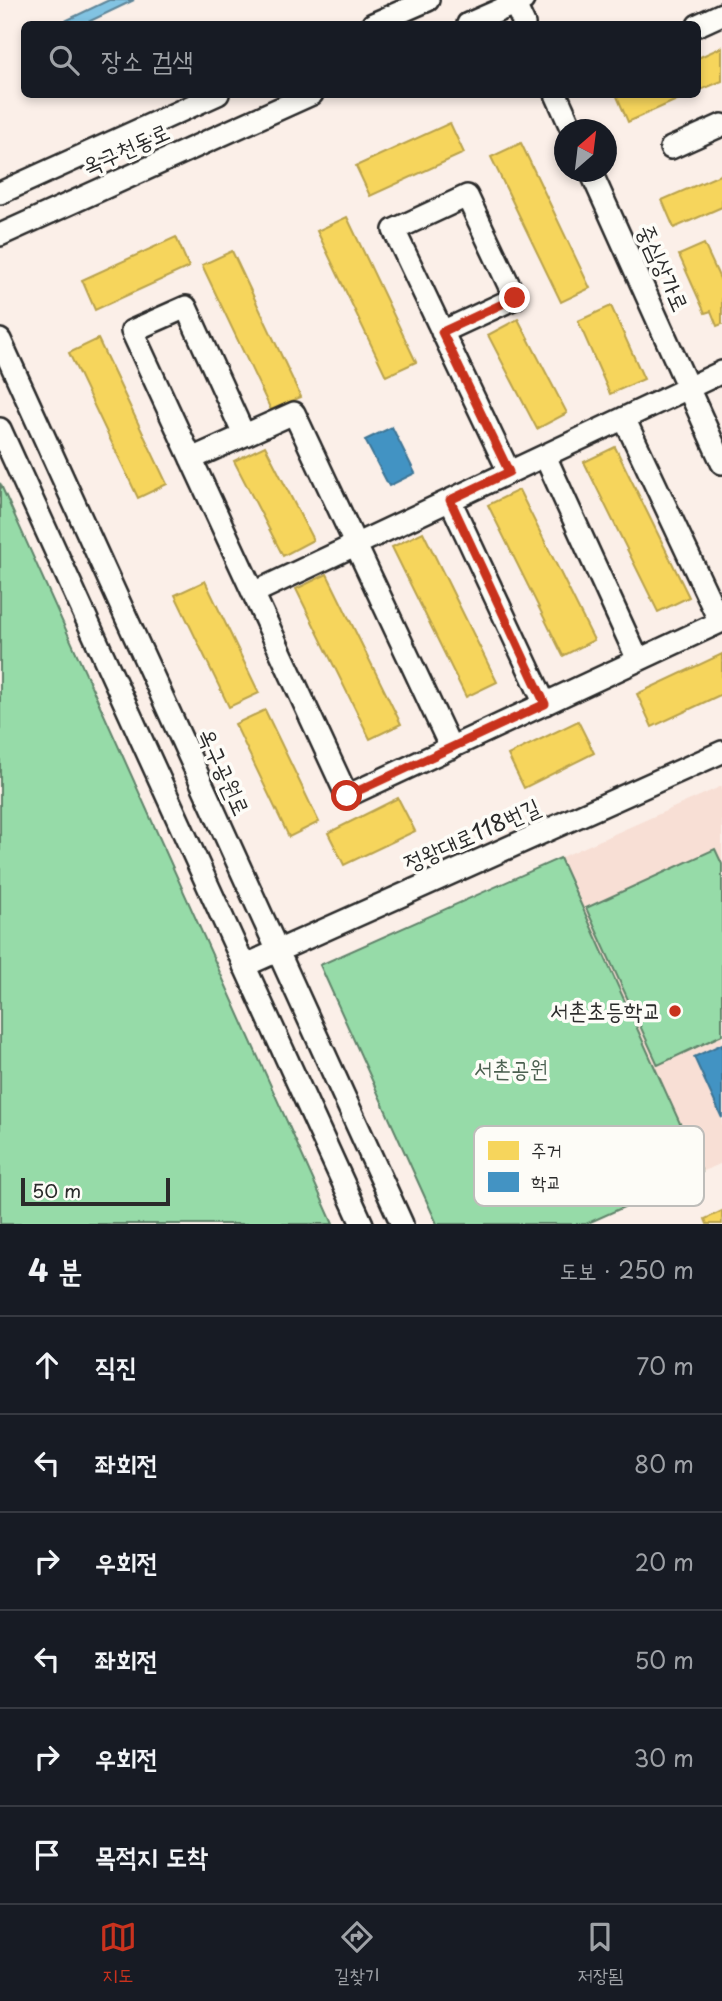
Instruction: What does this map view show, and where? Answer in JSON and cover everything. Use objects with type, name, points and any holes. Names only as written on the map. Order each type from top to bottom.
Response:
[{"type":"street","points":[[380,21],[428,0]]},
{"type":"street","points":[[474,21],[517,1],[523,21]]},
{"type":"street","points":[[701,24],[722,14]]},
{"type":"street","name":"옥구천동로","points":[[0,193],[209,98]]},
{"type":"street","name":"옥구천동로","points":[[4,236],[303,98]]},
{"type":"street","points":[[558,98],[567,119]]},
{"type":"street","points":[[671,148],[722,125]]},
{"type":"street","name":"중심상가로","points":[[595,182],[722,463]]},
{"type":"street","points":[[442,332],[515,298],[467,196],[394,230],[442,332],[509,472]]},
{"type":"street","points":[[244,435],[186,307],[132,331],[347,796],[720,622],[624,418]]},
{"type":"street","name":"옥구공원로","points":[[0,340],[276,952],[402,1224]]},
{"type":"street","points":[[253,593],[722,372]]},
{"type":"street","points":[[191,459],[294,412],[451,748]]},
{"type":"street","points":[[0,429],[362,1224]]},
{"type":"street","points":[[545,456],[638,660]]},
{"type":"street","points":[[450,500],[545,704]]},
{"type":"street","name":"정왕대로118번길","points":[[244,966],[722,752]]},
{"type":"shaded area","name":"서촌초등학교","points":[[722,786],[722,1163],[704,1171],[704,1126],[681,1126],[560,858]]},
{"type":"green space","points":[[0,483],[333,1224],[0,1224]]},
{"type":"green space","points":[[715,849],[722,864],[722,1035],[658,1065],[586,908]]},
{"type":"green space","name":"서촌공원","points":[[560,858],[681,1126],[474,1126],[474,1206],[626,1206],[586,1224],[437,1224],[320,965]]},
{"type":"water","points":[[109,0],[134,0],[90,21],[65,21]]},
{"type":"building: 주거","points":[[722,47],[722,81],[701,90],[701,57]]},
{"type":"building: 주거","points":[[618,98],[681,98],[628,122]]},
{"type":"building: 주거","points":[[450,123],[464,153],[370,196],[356,166]]},
{"type":"building: 주거","points":[[521,143],[590,288],[561,302],[491,157]]},
{"type":"building: 주거","points":[[722,174],[722,207],[674,228],[662,200]]},
{"type":"building: 주거","points":[[347,217],[416,362],[386,376],[317,231]]},
{"type":"building: 주거","points":[[176,237],[189,267],[95,310],[82,280]]},
{"type":"building: 주거","points":[[704,244],[722,283],[722,324],[717,326],[711,311],[705,313],[679,255]]},
{"type":"building: 주거","points":[[232,251],[301,397],[271,410],[202,265]]},
{"type":"building: 주거","points":[[611,306],[644,379],[610,394],[578,321]]},
{"type":"building: 주거","points":[[518,319],[567,413],[537,429],[488,335]]},
{"type":"building: 주거","points":[[98,339],[167,484],[138,498],[69,353]]},
{"type":"building: 주거","points":[[265,446],[313,540],[283,556],[234,461]]},
{"type":"building: 주거","points":[[615,447],[689,597],[658,612],[584,462]]},
{"type":"building: 주거","points":[[519,490],[594,640],[563,656],[488,505]]},
{"type":"building: 주거","points":[[423,532],[497,682],[466,697],[392,547]]},
{"type":"building: 주거","points":[[327,574],[401,724],[370,739],[296,589]]},
{"type":"building: 주거","points":[[205,581],[259,693],[229,707],[175,595]]},
{"type":"building: 주거","points":[[722,654],[722,694],[652,727],[637,694]]},
{"type":"building: 주거","points":[[265,710],[319,822],[289,837],[235,724]]},
{"type":"building: 주거","points":[[578,721],[594,753],[524,788],[508,755]]},
{"type":"building: 주거","points":[[398,798],[415,831],[344,865],[328,833]]},
{"type":"building: 주거","points":[[722,1211],[722,1224],[707,1224],[705,1219]]},
{"type":"building: 학교","points":[[392,427],[415,473],[389,486],[365,440]]},
{"type":"building: 학교","points":[[722,1044],[722,1118],[694,1057]]},
{"type":"place","name":"서촌초등학교","points":[[675,1011]]},
{"type":"route","points":[[347,796],[545,704],[450,500],[509,472],[442,332],[515,298]]}]
